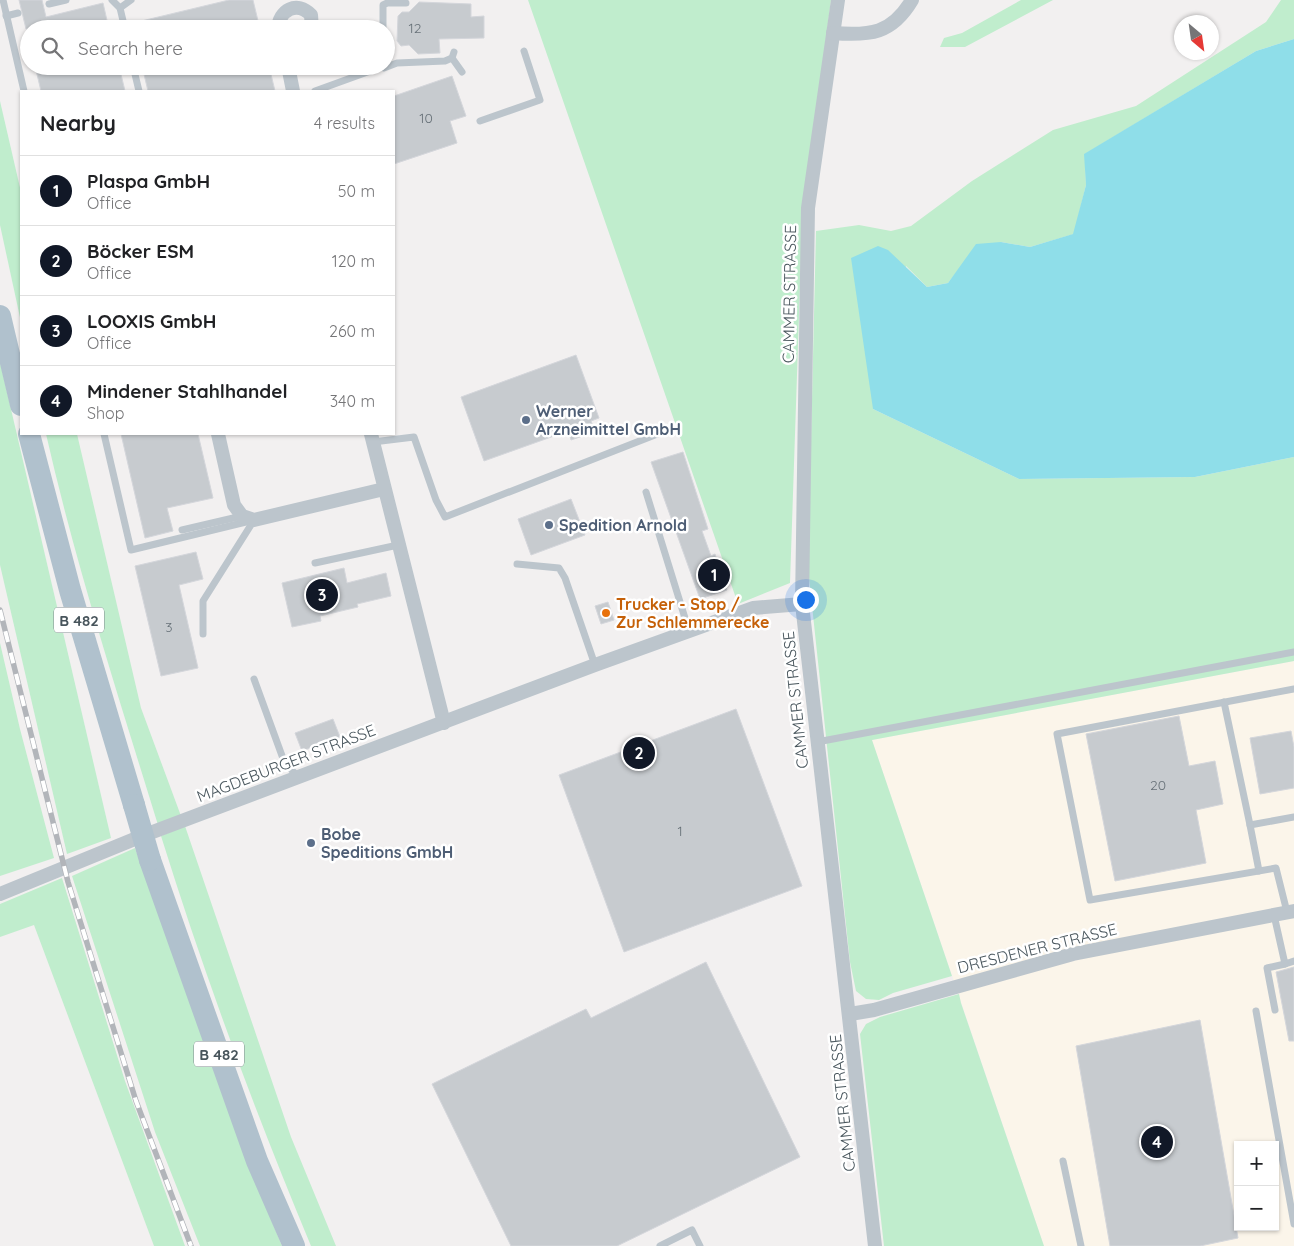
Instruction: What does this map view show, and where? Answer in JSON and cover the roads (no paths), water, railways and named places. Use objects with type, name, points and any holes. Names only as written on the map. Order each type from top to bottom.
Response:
[{"type":"main road","points":[[0,316],[20,401]]},
{"type":"main road","name":"B 482","points":[[29,435],[70,590],[150,860],[257,1161],[294,1246]]},
{"type":"street","name":"CAMMER STRASSE","points":[[838,0],[808,208],[802,604],[875,1246]]},
{"type":"street","points":[[833,33],[853,35],[878,32],[900,18],[912,0]]},
{"type":"street","points":[[278,20],[283,13],[296,6],[304,8],[311,15],[311,20]]},
{"type":"street","points":[[291,75],[293,90]]},
{"type":"street","points":[[218,435],[234,505],[248,518],[384,489]]},
{"type":"street","points":[[372,438],[444,723]]},
{"type":"street","name":"MAGDEBURGER STRASSE","points":[[0,894],[142,836],[595,665],[753,608],[802,604]]},
{"type":"street","name":"DRESDENER STRASSE","points":[[850,1014],[874,1010],[1073,954],[1285,913]]},
{"type":"lane","points":[[3,0],[20,74]]},
{"type":"lane","points":[[49,4],[66,0]]},
{"type":"lane","points":[[112,0],[120,8],[122,20]]},
{"type":"lane","points":[[120,8],[131,0]]},
{"type":"lane","points":[[383,20],[384,5],[387,3],[406,3]]},
{"type":"lane","points":[[6,16],[18,13]]},
{"type":"lane","points":[[480,121],[540,100],[524,51]]},
{"type":"lane","points":[[395,63],[445,61],[453,55],[462,72]]},
{"type":"lane","points":[[20,75],[24,90]]},
{"type":"lane","points":[[135,75],[139,90]]},
{"type":"lane","points":[[318,90],[361,75]]},
{"type":"lane","points":[[372,438],[414,437],[436,500],[445,517],[660,433]]},
{"type":"lane","points":[[104,435],[131,550],[248,518]]},
{"type":"lane","points":[[646,492],[689,632]]},
{"type":"lane","points":[[182,530],[248,518]]},
{"type":"lane","points":[[203,634],[203,601],[248,518]]},
{"type":"lane","points":[[315,563],[398,544]]},
{"type":"lane","points":[[517,564],[559,568],[565,578],[595,665]]},
{"type":"lane","points":[[817,742],[1294,652]]},
{"type":"lane","points":[[254,679],[285,764],[298,776]]},
{"type":"lane","points":[[1284,964],[1285,913],[1276,868],[1090,900],[1057,734],[1294,688]]},
{"type":"lane","points":[[1224,702],[1259,870]]},
{"type":"lane","points":[[1250,825],[1294,817]]},
{"type":"lane","points":[[1275,1010],[1267,968],[1294,961]]},
{"type":"lane","points":[[1256,1011],[1294,1224]]},
{"type":"lane","points":[[1063,1161],[1081,1246]]},
{"type":"lane","points":[[660,1246],[692,1230],[700,1246]]},
{"type":"water","points":[[1294,39],[1294,457],[1195,477],[1019,479],[873,409],[851,258],[878,246],[888,250],[927,287],[948,283],[976,244],[1001,242],[1030,247],[1073,234],[1086,185],[1084,154],[1256,51]]},
{"type":"railway","points":[[0,610],[68,882],[136,1101],[191,1246]]},
{"type":"place","name":"Werner Arzneimittel GmbH","points":[[526,420]]},
{"type":"place","name":"Spedition Arnold","points":[[549,525]]},
{"type":"place","name":"Plaspa GmbH","points":[[714,575]]},
{"type":"place","name":"LOOXIS GmbH","points":[[322,595]]},
{"type":"place","name":"Trucker - Stop / Zur Schlemmerecke","points":[[606,613]]},
{"type":"place","name":"Böcker ESM","points":[[639,753]]},
{"type":"place","name":"Bobe Speditions GmbH","points":[[311,843]]},
{"type":"place","name":"Mindener Stahlhandel","points":[[1157,1142]]}]
